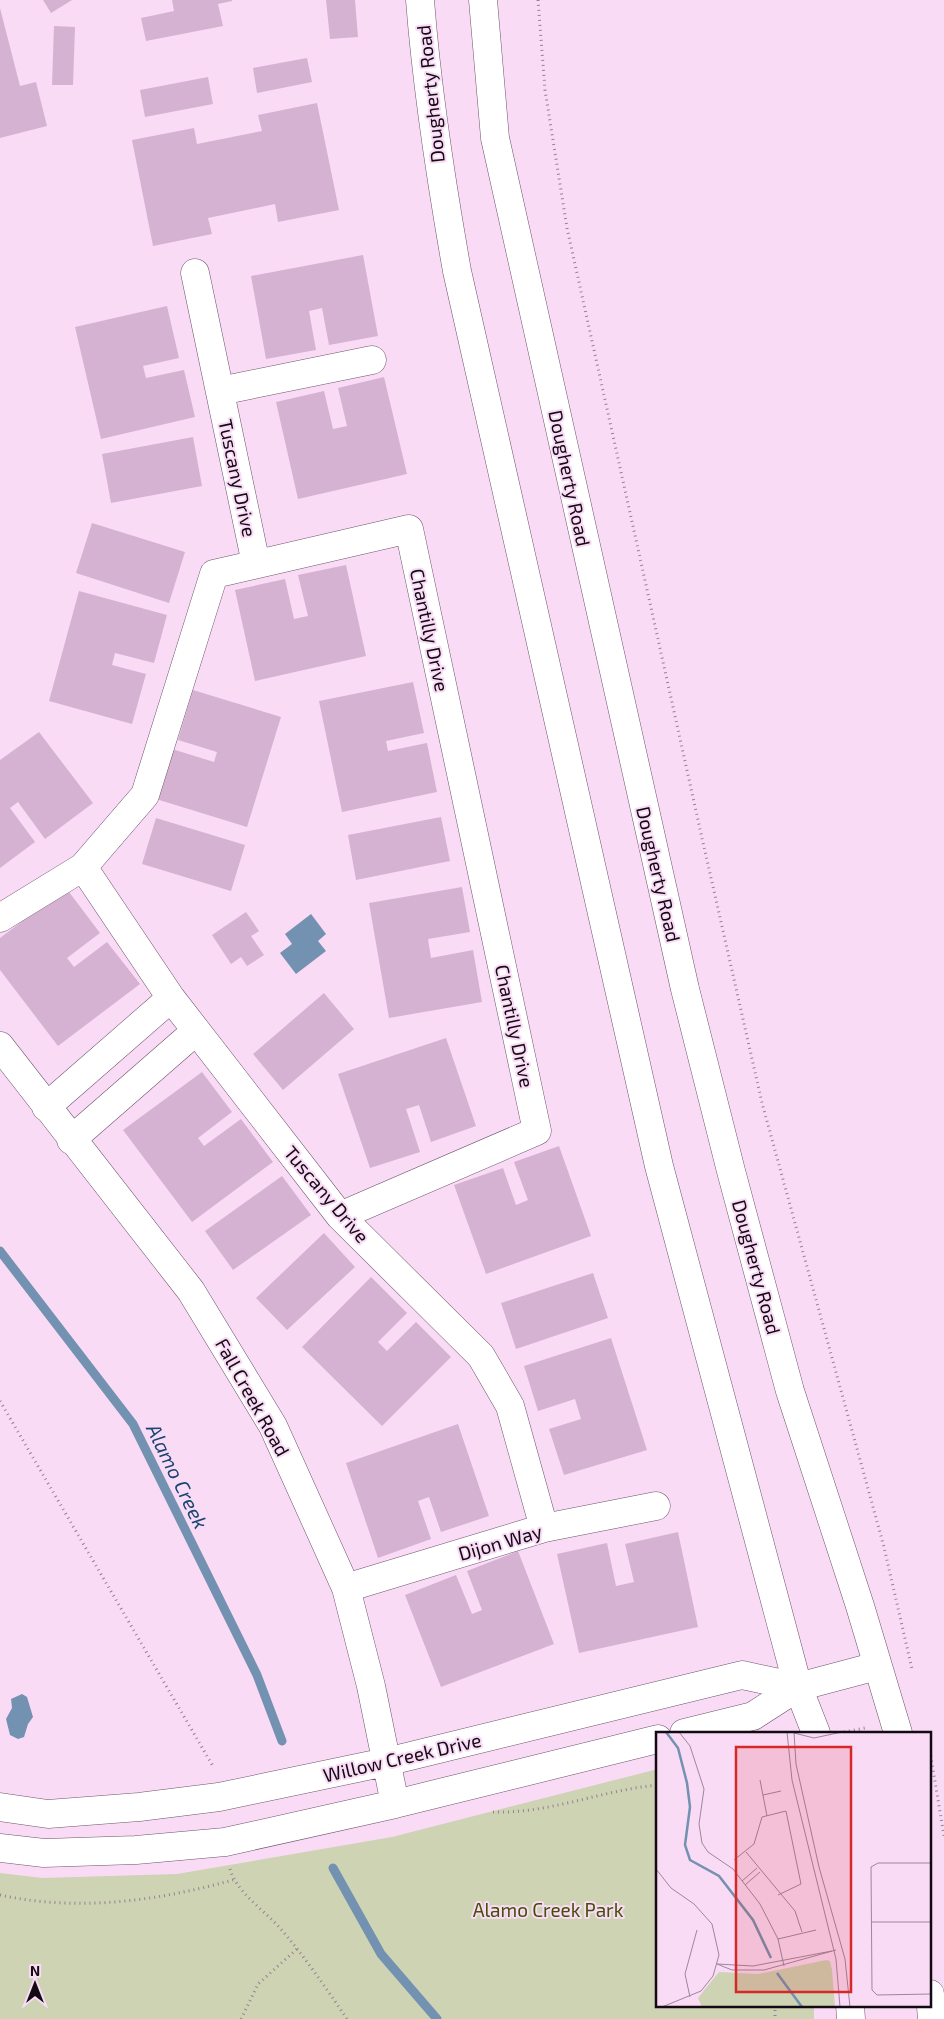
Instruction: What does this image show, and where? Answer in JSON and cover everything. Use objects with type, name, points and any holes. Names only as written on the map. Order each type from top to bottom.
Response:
[{"type":"street","name":"Dougherty Road","points":[[420,0],[425,69],[438,167],[459,281],[659,1166],[798,1687],[816,1732]]},
{"type":"street","name":"Dougherty Road","points":[[483,0],[495,138],[685,989],[790,1391],[860,1606],[898,1732]]},
{"type":"street","name":"Tuscany Drive","points":[[195,273],[256,564]]},
{"type":"street","points":[[220,391],[372,360]]},
{"type":"street","name":"Chantilly Drive","points":[[0,918],[83,867],[145,795],[214,574],[409,529],[537,1131],[340,1216]]},
{"type":"street","name":"Tuscany Drive","points":[[83,867],[171,998],[340,1216],[481,1356],[510,1406],[544,1528]]},
{"type":"street","points":[[46,1107],[171,998]]},
{"type":"street","points":[[71,1140],[196,1031]]},
{"type":"street","name":"Fall Creek Road","points":[[0,1046],[71,1140],[191,1291],[274,1426],[346,1588],[371,1686],[395,1804]]},
{"type":"street","name":"Dijon Way","points":[[346,1588],[544,1528],[656,1506]]},
{"type":"street","name":"Willow Creek Drive","points":[[688,1732],[753,1716],[798,1687],[877,1666]]},
{"type":"street","name":"Willow Creek Drive","points":[[0,1807],[48,1814],[139,1807],[219,1797],[386,1762],[742,1675],[798,1687]]},
{"type":"street","points":[[0,1848],[44,1853],[136,1850],[224,1842],[395,1804],[656,1739]]},
{"type":"street","points":[[850,2006],[851,2019]]},
{"type":"street","points":[[931,2006],[932,2019]]},
{"type":"path","points":[[538,0],[544,90],[567,228],[700,828],[762,1103],[884,1547],[914,1678]]},
{"type":"path","points":[[0,1401],[216,1772]]},
{"type":"path","points":[[932,1762],[944,1836]]},
{"type":"path","points":[[0,1895],[40,1902],[122,1902],[163,1897],[233,1880],[297,1949],[347,2019]]},
{"type":"path","points":[[241,2019],[258,1984],[297,1949]]},
{"type":"path","points":[[775,2006],[775,2019]]},
{"type":"green space","name":"Alamo Creek Park","points":[[656,1770],[656,2006],[814,2006],[814,2019],[0,2019],[0,1873],[42,1878],[177,1874],[392,1837]]},
{"type":"water","points":[[311,914],[326,934],[318,941],[326,951],[296,974],[280,953],[292,944],[285,934]]},
{"type":"water","points":[[22,1694],[27,1697],[33,1717],[28,1724],[24,1737],[18,1739],[10,1735],[6,1719],[12,1708],[11,1699]]},
{"type":"building","points":[[43,0],[72,0],[51,13]]},
{"type":"building","points":[[172,0],[232,1],[218,4],[223,26],[146,41],[141,18],[174,11]]},
{"type":"building","points":[[326,0],[355,0],[358,37],[330,39]]},
{"type":"building","points":[[0,8],[20,86],[36,82],[47,126],[0,138]]},
{"type":"building","points":[[54,26],[75,27],[73,85],[52,85]]},
{"type":"building","points":[[307,58],[312,82],[257,93],[253,68]]},
{"type":"building","points":[[208,77],[213,104],[145,117],[140,90]]},
{"type":"building","points":[[317,103],[339,210],[278,222],[275,204],[208,218],[212,234],[153,246],[132,140],[194,128],[197,144],[262,131],[258,115]]},
{"type":"building","points":[[363,255],[378,336],[329,345],[322,308],[309,311],[316,350],[266,359],[251,276]]},
{"type":"building","points":[[167,306],[179,358],[143,366],[146,378],[184,370],[195,417],[101,439],[75,327]]},
{"type":"building","points":[[384,377],[407,474],[298,499],[276,402],[324,391],[333,429],[347,426],[338,388]]},
{"type":"building","points":[[193,437],[202,486],[111,503],[102,454]]},
{"type":"building","points":[[92,523],[185,552],[169,603],[76,573]]},
{"type":"building","points":[[346,565],[366,656],[255,681],[235,590],[285,579],[294,619],[308,616],[298,575]]},
{"type":"building","points":[[79,591],[167,615],[154,663],[115,653],[112,665],[146,674],[132,724],[49,701]]},
{"type":"building","points":[[413,682],[424,733],[386,741],[388,751],[427,743],[437,792],[342,812],[319,701]]},
{"type":"building","points":[[193,690],[281,717],[247,827],[156,799],[172,749],[214,762],[217,752],[178,740]]},
{"type":"building","points":[[39,732],[93,803],[45,839],[18,802],[10,808],[35,842],[0,868],[0,760]]},
{"type":"building","points":[[441,817],[450,861],[356,880],[348,835]]},
{"type":"building","points":[[156,818],[245,845],[231,891],[142,864]]},
{"type":"building","points":[[462,887],[470,932],[428,939],[431,958],[473,950],[482,1002],[389,1018],[369,903]]},
{"type":"building","points":[[66,888],[100,933],[67,958],[74,967],[107,942],[140,984],[58,1046],[0,970],[0,938]]},
{"type":"building","points":[[246,912],[259,931],[251,936],[264,955],[247,966],[241,957],[231,964],[212,935]]},
{"type":"building","points":[[324,993],[354,1029],[283,1090],[253,1054]]},
{"type":"building","points":[[446,1038],[476,1126],[431,1142],[419,1105],[406,1109],[420,1152],[370,1168],[338,1074]]},
{"type":"building","points":[[202,1072],[232,1112],[198,1138],[204,1146],[241,1119],[273,1162],[192,1222],[123,1130]]},
{"type":"building","points":[[559,1146],[591,1236],[486,1274],[454,1185],[503,1168],[516,1205],[528,1200],[514,1162]]},
{"type":"building","points":[[282,1176],[311,1215],[233,1270],[205,1231]]},
{"type":"building","points":[[324,1233],[355,1267],[287,1330],[256,1298]]},
{"type":"building","points":[[593,1273],[608,1318],[516,1349],[501,1303]]},
{"type":"building","points":[[371,1277],[407,1313],[378,1342],[387,1351],[416,1322],[451,1357],[382,1426],[302,1347]]},
{"type":"building","points":[[611,1338],[647,1450],[564,1475],[549,1429],[581,1419],[575,1399],[538,1411],[524,1366]]},
{"type":"building","points":[[458,1424],[489,1516],[441,1532],[429,1497],[418,1501],[431,1539],[378,1558],[346,1463]]},
{"type":"building","points":[[678,1532],[698,1627],[579,1653],[557,1554],[607,1543],[616,1586],[634,1582],[625,1544]]},
{"type":"building","points":[[518,1551],[554,1644],[441,1687],[405,1595],[456,1575],[472,1614],[482,1610],[467,1571]]},
{"type":"waterway","name":"Alamo Creek","points":[[0,1251],[133,1424],[257,1675],[282,1741]]},
{"type":"waterway","name":"Alamo Creek","points":[[333,1868],[381,1954],[437,2019]]}]
